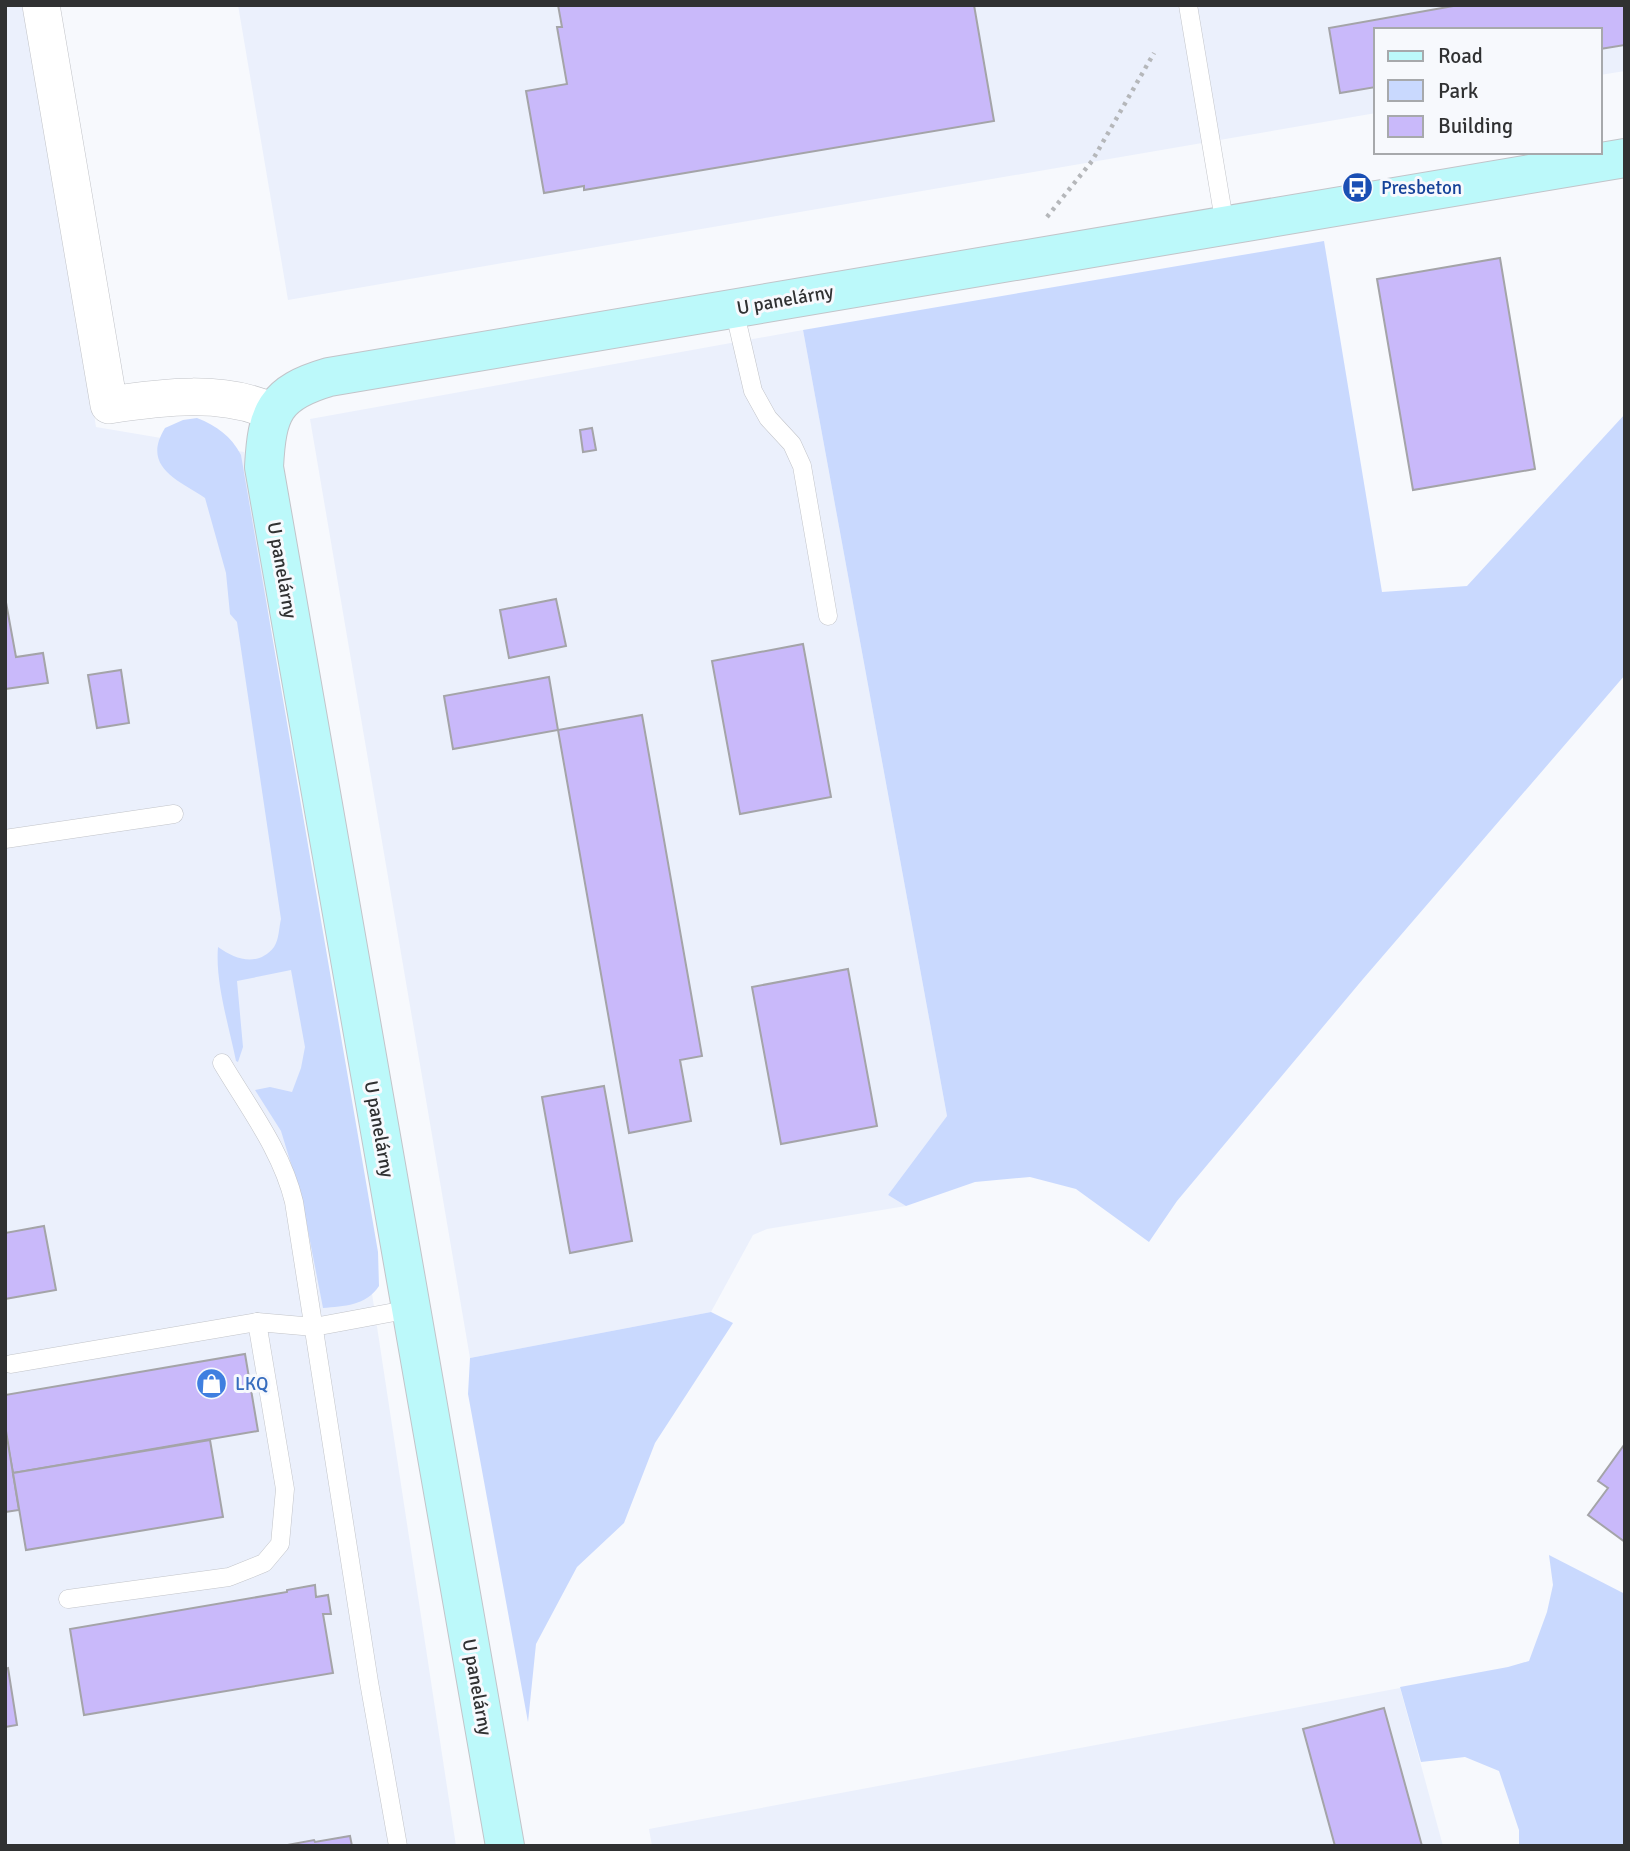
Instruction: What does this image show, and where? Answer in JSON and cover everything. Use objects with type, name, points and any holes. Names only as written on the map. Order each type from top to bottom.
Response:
[{"type":"street","points":[[41,5],[109,405],[163,398],[211,398],[256,404],[274,412]]},
{"type":"street","name":"U panelárny","points":[[505,1846],[264,467],[265,437],[274,412],[286,396],[303,384],[329,377],[1625,158]]},
{"type":"lane","points":[[1188,5],[1225,226]]},
{"type":"lane","points":[[734,309],[753,391],[768,418],[792,444],[802,466],[828,615]]},
{"type":"lane","points":[[5,839],[174,814]]},
{"type":"lane","points":[[222,1063],[289,1178],[369,1682],[398,1846]]},
{"type":"lane","points":[[10,1364],[257,1322],[314,1327],[411,1309]]},
{"type":"lane","points":[[68,1598],[229,1577],[264,1563],[280,1544],[285,1489],[257,1322]]},
{"type":"path","points":[[1012,262],[1092,161],[1154,53]]},
{"type":"shaded area","points":[[5,5],[32,5],[96,427],[244,452],[456,1846],[5,1846]]},
{"type":"shaded area","points":[[238,5],[1625,5],[1625,71],[1602,75],[1602,28],[1374,28],[1374,113],[288,300]]},
{"type":"shaded area","points":[[803,330],[947,1116],[888,1195],[906,1206],[767,1229],[753,1235],[711,1312],[470,1358],[310,419]]},
{"type":"shaded area","points":[[1400,1688],[1443,1846],[652,1846],[649,1829]]},
{"type":"green space","points":[[1324,241],[1382,592],[1467,586],[1625,414],[1625,675],[1363,979],[1177,1201],[1149,1242],[1076,1189],[1030,1177],[975,1182],[906,1206],[888,1195],[947,1116],[803,330]]},
{"type":"green space","points":[[197,418],[223,432],[241,455],[378,1252],[379,1286],[368,1298],[347,1305],[323,1308],[302,1200],[281,1131],[255,1090],[270,1087],[292,1092],[301,1068],[305,1047],[291,970],[237,981],[243,1047],[238,1062],[221,989],[218,947],[239,958],[261,957],[276,944],[281,919],[237,622],[230,614],[226,573],[205,498],[166,471],[157,453],[165,428],[183,420]]},
{"type":"green space","points":[[711,1312],[733,1323],[655,1443],[624,1523],[577,1567],[536,1644],[528,1722],[468,1394],[470,1358]]},
{"type":"green space","points":[[1549,1555],[1625,1594],[1625,1846],[1519,1846],[1519,1830],[1499,1771],[1465,1757],[1421,1762],[1400,1687],[1529,1661],[1547,1612],[1553,1585]]},
{"type":"building","points":[[558,5],[974,5],[994,121],[584,190],[584,186],[544,193],[526,91],[567,84],[557,27],[562,27]]},
{"type":"building","points":[[1459,5],[1625,5],[1625,45],[1602,49],[1602,28],[1374,28],[1374,87],[1340,93],[1329,28]]},
{"type":"building","points":[[1500,258],[1535,469],[1413,490],[1377,279]]},
{"type":"building","points":[[592,428],[596,450],[583,452],[580,430]]},
{"type":"building","points":[[5,597],[16,657],[43,653],[48,683],[5,689]]},
{"type":"building","points":[[556,599],[566,646],[509,658],[500,610]]},
{"type":"building","points":[[803,644],[831,797],[740,814],[712,661]]},
{"type":"building","points":[[121,670],[129,723],[97,728],[88,675]]},
{"type":"building","points":[[549,677],[558,730],[453,749],[444,696]]},
{"type":"building","points":[[642,715],[702,1056],[680,1060],[691,1121],[629,1133],[558,730]]},
{"type":"building","points":[[848,969],[877,1126],[781,1144],[752,987]]},
{"type":"building","points":[[604,1086],[632,1241],[570,1253],[542,1097]]},
{"type":"building","points":[[44,1226],[56,1290],[5,1299],[5,1233]]},
{"type":"building","points":[[245,1354],[258,1431],[13,1473],[5,1430],[5,1395]]},
{"type":"building","points":[[5,1431],[19,1510],[5,1512]]},
{"type":"building","points":[[210,1440],[223,1517],[26,1550],[13,1473]]},
{"type":"building","points":[[1624,1445],[1625,1542],[1588,1515],[1608,1488],[1598,1481]]},
{"type":"building","points":[[315,1585],[316,1597],[328,1595],[331,1614],[323,1614],[333,1673],[84,1715],[70,1629]]},
{"type":"building","points":[[8,1668],[17,1725],[5,1727],[5,1669]]},
{"type":"building","points":[[1384,1708],[1422,1846],[1335,1846],[1303,1729]]},
{"type":"building","points":[[350,1836],[352,1846],[282,1846],[314,1840]]},
{"type":"place","name":"Presbeton","points":[[1358,188]]},
{"type":"place","name":"LKQ","points":[[212,1384]]}]
